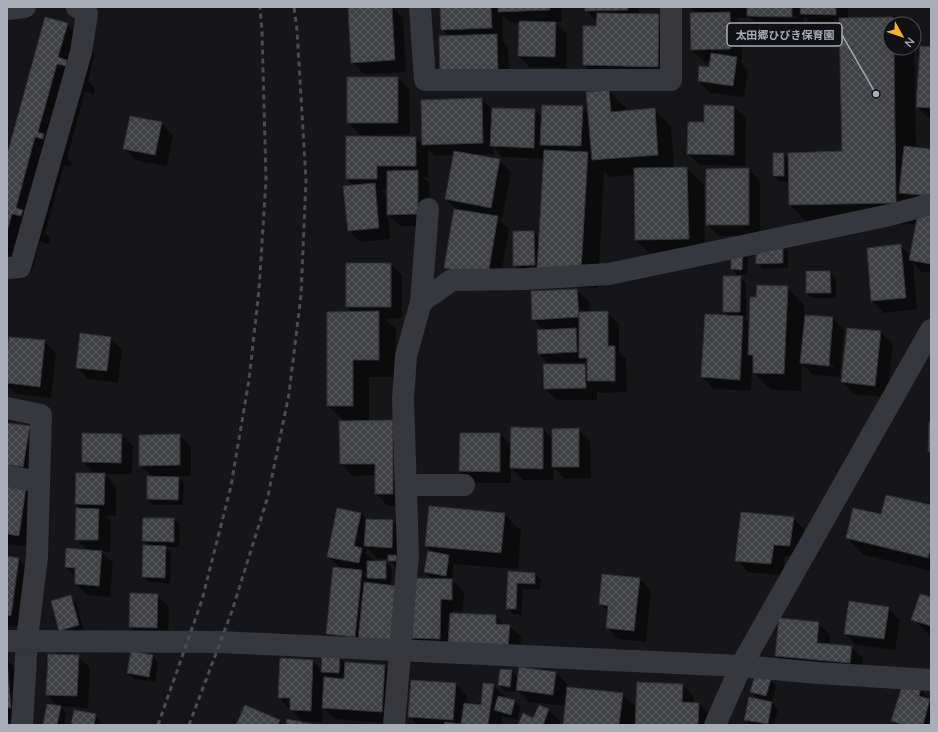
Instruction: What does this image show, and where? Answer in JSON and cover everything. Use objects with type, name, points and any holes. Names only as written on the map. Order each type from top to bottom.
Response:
[{"type":"street","points":[[7,9],[25,7]]},
{"type":"street","points":[[13,267],[81,52],[87,14],[77,7]]},
{"type":"street","points":[[420,7],[425,80],[671,80],[671,7]]},
{"type":"street","points":[[421,302],[452,280],[525,279],[609,274],[890,215],[931,204]]},
{"type":"street","points":[[394,725],[408,555],[403,399],[406,356],[421,302],[428,209]]},
{"type":"street","points":[[716,725],[741,666],[931,330]]},
{"type":"street","points":[[7,408],[41,415],[37,556],[17,640],[22,725]]},
{"type":"street","points":[[7,476],[39,482]]},
{"type":"street","points":[[406,485],[464,485]]},
{"type":"street","points":[[17,640],[220,642],[741,666],[818,673],[931,680]]},
{"type":"building","points":[[392,7],[395,60],[351,63],[348,8]]},
{"type":"building","points":[[440,7],[491,7],[492,28],[441,30]]},
{"type":"building","points":[[498,7],[550,7],[550,10],[498,12]]},
{"type":"building","points":[[585,7],[628,7],[628,10],[585,11]]},
{"type":"building","points":[[747,7],[792,7],[792,17],[747,16]]},
{"type":"building","points":[[801,7],[836,7],[836,15],[800,14]]},
{"type":"building","points":[[730,12],[731,49],[691,50],[690,13]]},
{"type":"building","points":[[597,13],[659,14],[658,67],[583,65],[583,26],[596,26]]},
{"type":"building","points":[[45,17],[68,23],[58,57],[67,60],[66,66],[57,64],[38,132],[44,134],[43,139],[35,137],[16,208],[23,210],[21,216],[12,214],[7,232],[7,155]]},
{"type":"building","points":[[882,17],[882,56],[894,56],[896,203],[789,205],[788,153],[842,151],[839,18]]},
{"type":"building","points":[[519,21],[556,22],[555,57],[518,56]]},
{"type":"building","points":[[497,34],[498,72],[440,74],[439,36]]},
{"type":"building","points":[[922,46],[931,47],[931,108],[916,107],[919,56],[922,56]]},
{"type":"building","points":[[711,53],[737,57],[733,86],[698,81],[699,66],[709,67]]},
{"type":"building","points":[[347,77],[398,77],[398,123],[347,123]]},
{"type":"building","points":[[609,90],[611,112],[655,108],[658,155],[592,160],[586,92]]},
{"type":"building","points":[[482,98],[483,143],[422,145],[421,100]]},
{"type":"building","points":[[542,105],[583,106],[581,146],[540,145]]},
{"type":"building","points":[[704,105],[734,106],[734,155],[687,154],[688,122],[704,122]]},
{"type":"building","points":[[492,108],[535,109],[534,148],[490,146]]},
{"type":"building","points":[[130,116],[162,122],[155,155],[123,149]]},
{"type":"building","points":[[346,136],[416,137],[416,166],[377,166],[377,179],[346,179]]},
{"type":"building","points":[[904,146],[931,149],[931,196],[899,193]]},
{"type":"building","points":[[544,150],[588,152],[581,272],[537,269]]},
{"type":"building","points":[[454,151],[500,159],[491,208],[445,199]]},
{"type":"building","points":[[773,153],[784,153],[784,176],[773,176]]},
{"type":"building","points":[[687,167],[689,239],[635,240],[634,168]]},
{"type":"building","points":[[749,168],[749,225],[706,225],[706,169]]},
{"type":"building","points":[[418,170],[418,214],[387,215],[387,171]]},
{"type":"building","points":[[375,183],[379,228],[348,231],[343,186]]},
{"type":"building","points":[[919,208],[931,210],[931,264],[909,260]]},
{"type":"building","points":[[454,209],[498,216],[488,275],[444,268]]},
{"type":"building","points":[[513,231],[534,231],[535,265],[513,266]]},
{"type":"building","points":[[783,244],[783,263],[756,264],[756,245]]},
{"type":"building","points":[[901,244],[906,298],[871,301],[867,248]]},
{"type":"building","points":[[731,251],[743,252],[742,270],[731,269]]},
{"type":"building","points":[[346,263],[391,263],[391,307],[346,307]]},
{"type":"building","points":[[806,271],[830,271],[831,293],[806,293]]},
{"type":"building","points":[[723,276],[741,276],[740,312],[723,312]]},
{"type":"building","points":[[757,285],[788,286],[784,374],[753,373],[753,355],[748,355],[750,297],[756,297]]},
{"type":"building","points":[[577,289],[579,317],[532,320],[531,291]]},
{"type":"building","points":[[379,311],[379,360],[353,360],[353,406],[327,406],[327,312]]},
{"type":"building","points":[[608,311],[608,346],[615,346],[615,381],[587,381],[587,358],[579,358],[579,312]]},
{"type":"building","points":[[705,314],[743,316],[740,380],[701,377]]},
{"type":"building","points":[[805,315],[833,317],[829,366],[800,363]]},
{"type":"building","points":[[576,328],[577,352],[538,354],[537,330]]},
{"type":"building","points":[[847,328],[881,331],[875,386],[841,382]]},
{"type":"building","points":[[80,333],[111,337],[107,371],[76,368]]},
{"type":"building","points":[[9,337],[45,340],[40,387],[7,383],[7,352]]},
{"type":"building","points":[[543,364],[585,364],[586,388],[544,389]]},
{"type":"building","points":[[393,420],[393,494],[375,494],[375,464],[340,464],[339,421]]},
{"type":"building","points":[[929,422],[931,422],[931,452],[928,452]]},
{"type":"building","points":[[7,423],[30,426],[23,467],[7,465]]},
{"type":"building","points":[[511,427],[543,428],[543,469],[510,468]]},
{"type":"building","points":[[579,428],[579,467],[552,467],[552,429]]},
{"type":"building","points":[[82,433],[122,434],[121,463],[82,462]]},
{"type":"building","points":[[460,433],[500,433],[500,472],[459,471]]},
{"type":"building","points":[[180,434],[180,465],[139,466],[139,435]]},
{"type":"building","points":[[76,473],[105,473],[104,505],[75,504]]},
{"type":"building","points":[[147,476],[179,477],[178,500],[147,499]]},
{"type":"building","points":[[7,486],[26,488],[19,536],[7,534]]},
{"type":"building","points":[[886,495],[931,505],[931,546],[928,558],[846,538],[853,508],[881,514]]},
{"type":"building","points":[[429,506],[505,513],[501,553],[425,546]]},
{"type":"building","points":[[76,508],[99,509],[98,540],[75,540]]},
{"type":"building","points":[[337,508],[361,513],[354,546],[362,548],[359,563],[327,557]]},
{"type":"building","points":[[741,512],[794,517],[790,546],[774,545],[771,564],[735,561]]},
{"type":"building","points":[[143,518],[174,518],[174,542],[142,541]]},
{"type":"building","points":[[366,519],[393,520],[392,548],[364,546]]},
{"type":"building","points":[[143,545],[166,546],[165,578],[142,577]]},
{"type":"building","points":[[66,548],[102,551],[99,586],[75,584],[75,568],[65,567]]},
{"type":"building","points":[[428,551],[449,555],[446,576],[424,572]]},
{"type":"building","points":[[388,555],[396,555],[397,561],[388,561]]},
{"type":"building","points":[[7,556],[19,558],[11,616],[7,615]]},
{"type":"building","points":[[367,561],[386,561],[386,579],[367,578]]},
{"type":"building","points":[[333,567],[362,570],[355,637],[326,634]]},
{"type":"building","points":[[508,571],[535,573],[535,584],[517,583],[516,609],[506,609]]},
{"type":"building","points":[[602,574],[640,578],[634,631],[606,628],[608,606],[599,604]]},
{"type":"building","points":[[414,578],[452,579],[452,600],[441,599],[440,639],[412,638]]},
{"type":"building","points":[[364,582],[397,586],[391,643],[358,640]]},
{"type":"building","points":[[130,593],[158,594],[157,628],[129,627]]},
{"type":"building","points":[[920,594],[931,597],[931,626],[911,620]]},
{"type":"building","points":[[71,595],[79,625],[59,631],[51,601]]},
{"type":"building","points":[[849,601],[889,607],[884,639],[844,634]]},
{"type":"building","points":[[450,613],[496,615],[496,624],[510,625],[508,647],[448,644]]},
{"type":"building","points":[[779,618],[819,622],[817,643],[852,646],[850,663],[775,656]]},
{"type":"building","points":[[131,651],[153,655],[149,677],[127,673]]},
{"type":"building","points":[[48,654],[79,655],[77,696],[46,695]]},
{"type":"building","points":[[322,656],[340,656],[339,673],[321,672]]},
{"type":"building","points":[[280,658],[313,660],[311,711],[290,710],[290,698],[278,698]]},
{"type":"building","points":[[7,659],[11,708],[7,708]]},
{"type":"building","points":[[345,662],[385,665],[382,712],[322,708],[324,677],[344,679]]},
{"type":"building","points":[[519,667],[556,672],[553,695],[516,690]]},
{"type":"building","points":[[500,669],[512,670],[510,687],[498,685]]},
{"type":"building","points":[[755,675],[771,679],[766,696],[750,692]]},
{"type":"building","points":[[411,680],[456,683],[453,720],[408,717]]},
{"type":"building","points":[[637,682],[683,684],[682,702],[699,703],[698,725],[635,725]]},
{"type":"building","points":[[483,683],[494,684],[488,725],[444,725],[445,722],[461,724],[464,703],[481,705]]},
{"type":"building","points":[[903,683],[921,688],[919,696],[930,699],[923,725],[904,725],[891,721]]},
{"type":"building","points":[[567,687],[623,693],[619,725],[563,725]]},
{"type":"building","points":[[498,696],[515,700],[511,715],[494,710]]},
{"type":"building","points":[[749,697],[772,702],[768,724],[744,720]]},
{"type":"building","points":[[47,704],[61,706],[57,725],[43,725]]},
{"type":"building","points":[[245,705],[280,720],[278,725],[236,725]]},
{"type":"building","points":[[539,705],[549,709],[543,725],[518,725],[523,713],[533,718]]},
{"type":"building","points":[[74,710],[96,714],[94,725],[71,725]]},
{"type":"building","points":[[287,719],[316,725],[286,725]]},
{"type":"railway","points":[[158,725],[202,600],[231,486],[249,380],[259,290],[266,180],[260,7]]},
{"type":"railway","points":[[189,725],[232,611],[268,496],[289,394],[301,295],[306,180],[297,30],[294,7]]},
{"type":"place","name":"太田郷ひびき保育園","points":[[876,94]]}]
